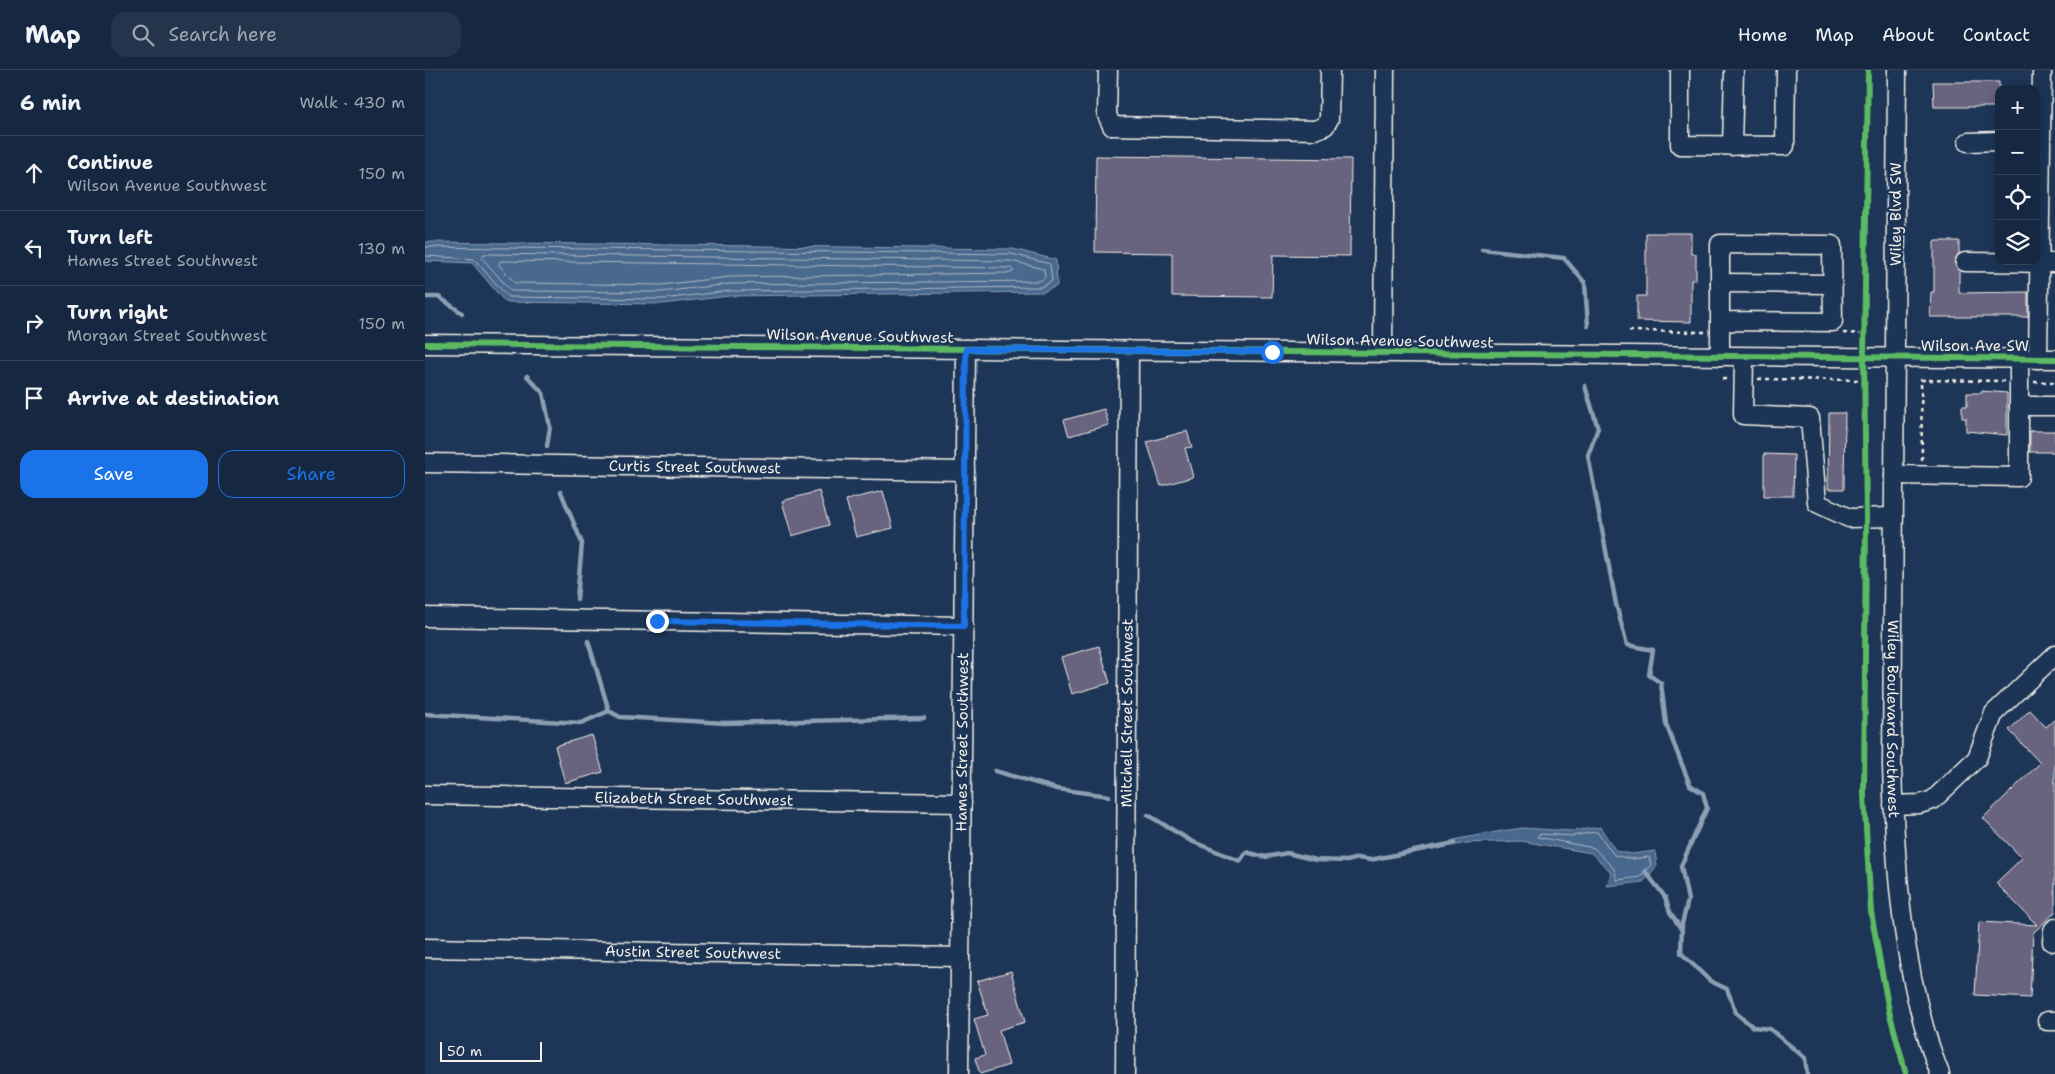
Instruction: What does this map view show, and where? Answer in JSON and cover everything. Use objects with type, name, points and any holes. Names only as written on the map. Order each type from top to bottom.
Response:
[{"type":"street","points":[[1108,70],[1107,115],[1112,126],[1305,130],[1325,126],[1329,119],[1330,70]]},
{"type":"street","points":[[1383,353],[1385,70]]},
{"type":"street","points":[[1680,70],[1679,145],[1732,146],[1785,146],[1786,70]]},
{"type":"street","points":[[1732,146],[1734,70]]},
{"type":"street","name":"Wiley Blvd SW","points":[[1895,358],[1897,70]]},
{"type":"street","points":[[2042,70],[2047,263],[2046,359]]},
{"type":"street","points":[[1968,142],[1995,141]]},
{"type":"street","points":[[1721,321],[1833,322],[1833,245],[1720,244],[1721,356]]},
{"type":"street","points":[[1965,262],[2047,263]]},
{"type":"street","points":[[1720,284],[1832,284]]},
{"type":"street","name":"Wilson Avenue Southwest","points":[[425,344],[1895,358]]},
{"type":"street","name":"Hames Street Southwest","points":[[959,1074],[966,349]]},
{"type":"street","name":"Mitchell Street Southwest","points":[[1125,1074],[1129,350]]},
{"type":"street","points":[[1744,357],[1743,415],[1810,418],[1817,503],[1849,518],[1894,517]]},
{"type":"street","name":"Wilson Ave SW","points":[[1895,358],[2046,359]]},
{"type":"street","name":"Wiley Boulevard Southwest","points":[[1895,358],[1893,805],[1895,849],[1902,915],[1916,989],[1932,1054],[1940,1074]]},
{"type":"street","points":[[1894,475],[2019,477],[2019,359]]},
{"type":"street","points":[[2019,406],[2055,406]]},
{"type":"street","name":"Curtis Street Southwest","points":[[425,463],[965,471]]},
{"type":"street","points":[[425,617],[964,626]]},
{"type":"street","points":[[1893,805],[1920,804],[1933,800],[1977,758],[1994,713],[2055,656]]},
{"type":"street","name":"Elizabeth Street Southwest","points":[[425,795],[962,803]]},
{"type":"street","name":"Austin Street Southwest","points":[[425,948],[960,957]]},
{"type":"path","points":[[1721,379],[1866,380]]},
{"type":"path","points":[[1923,476],[1921,380],[2055,382]]},
{"type":"water","points":[[425,242],[1013,249],[1056,260],[1057,286],[1043,292],[729,296],[662,304],[505,302],[472,263],[425,261]]},
{"type":"water","points":[[1600,827],[1616,851],[1632,854],[1655,851],[1657,866],[1643,882],[1607,886],[1611,872],[1591,853],[1521,841],[1466,843],[1438,849],[1458,839],[1523,828],[1572,831]]},
{"type":"building","points":[[1933,82],[1999,82],[1999,85],[1995,85],[1995,107],[1934,107]]},
{"type":"building","points":[[1096,156],[1351,159],[1350,256],[1273,255],[1272,297],[1172,296],[1172,253],[1095,252]]},
{"type":"building","points":[[1646,233],[1691,233],[1691,254],[1696,254],[1696,280],[1691,280],[1691,322],[1637,321],[1637,296],[1646,296]]},
{"type":"building","points":[[1934,241],[1959,241],[1959,253],[1954,262],[1959,271],[1959,293],[2028,292],[2028,317],[1930,317],[1931,292],[1934,292]]},
{"type":"building","points":[[1982,391],[2007,393],[2007,435],[1966,431],[1966,418],[1962,418],[1962,406],[1967,406],[1967,393],[1982,393]]},
{"type":"building","points":[[1104,409],[1109,425],[1069,436],[1064,420]]},
{"type":"building","points":[[1829,413],[1845,413],[1844,489],[1828,489]]},
{"type":"building","points":[[1187,431],[1192,447],[1185,448],[1193,477],[1161,486],[1147,442]]},
{"type":"building","points":[[2030,431],[2055,431],[2055,452],[2030,452]]},
{"type":"building","points":[[1764,454],[1794,455],[1793,496],[1764,496]]},
{"type":"building","points":[[819,491],[829,525],[792,536],[782,501]]},
{"type":"building","points":[[883,491],[893,528],[856,537],[846,500]]},
{"type":"building","points":[[1099,646],[1110,683],[1072,694],[1061,657]]},
{"type":"building","points":[[2030,710],[2046,727],[2055,719],[2055,912],[2033,933],[2030,998],[1975,995],[1979,922],[2037,925],[1996,883],[2022,858],[1983,818],[2040,763],[2009,730]]},
{"type":"building","points":[[592,735],[603,772],[565,783],[555,746]]},
{"type":"building","points":[[1011,971],[1025,1022],[999,1030],[1009,1065],[980,1074],[975,1058],[985,1055],[974,1019],[988,1015],[977,981]]},
{"type":"waterway","points":[[1482,249],[1564,258],[1585,283],[1588,326]]},
{"type":"waterway","points":[[425,297],[439,297],[462,313]]},
{"type":"waterway","points":[[527,376],[543,393],[550,427],[547,446]]},
{"type":"waterway","points":[[1585,386],[1598,428],[1588,455],[1616,604],[1627,645],[1653,650],[1649,675],[1661,683],[1666,724],[1690,785],[1703,793],[1707,808],[1681,866],[1688,900],[1682,924],[1681,953],[1710,981],[1727,989],[1736,1013],[1753,1027],[1770,1029],[1805,1058],[1807,1074]]},
{"type":"waterway","points":[[561,492],[582,543],[577,599]]},
{"type":"waterway","points":[[588,641],[609,711],[620,717],[725,723],[924,718]]},
{"type":"waterway","points":[[425,714],[581,723],[609,711]]},
{"type":"waterway","points":[[995,771],[1057,789],[1109,796]]},
{"type":"waterway","points":[[1148,815],[1191,841],[1240,861],[1246,852],[1265,857],[1287,853],[1316,860],[1347,861],[1358,858],[1370,860],[1454,843]]},
{"type":"waterway","points":[[1645,871],[1665,897],[1670,912],[1681,929]]},
{"type":"cycle path","points":[[1868,70],[1864,358],[1866,518],[1864,795],[1871,912],[1889,1011],[1906,1074]]},
{"type":"cycle path","points":[[425,344],[2055,359]]},
{"type":"route","points":[[657,621],[964,626],[966,349],[1272,352]]}]
